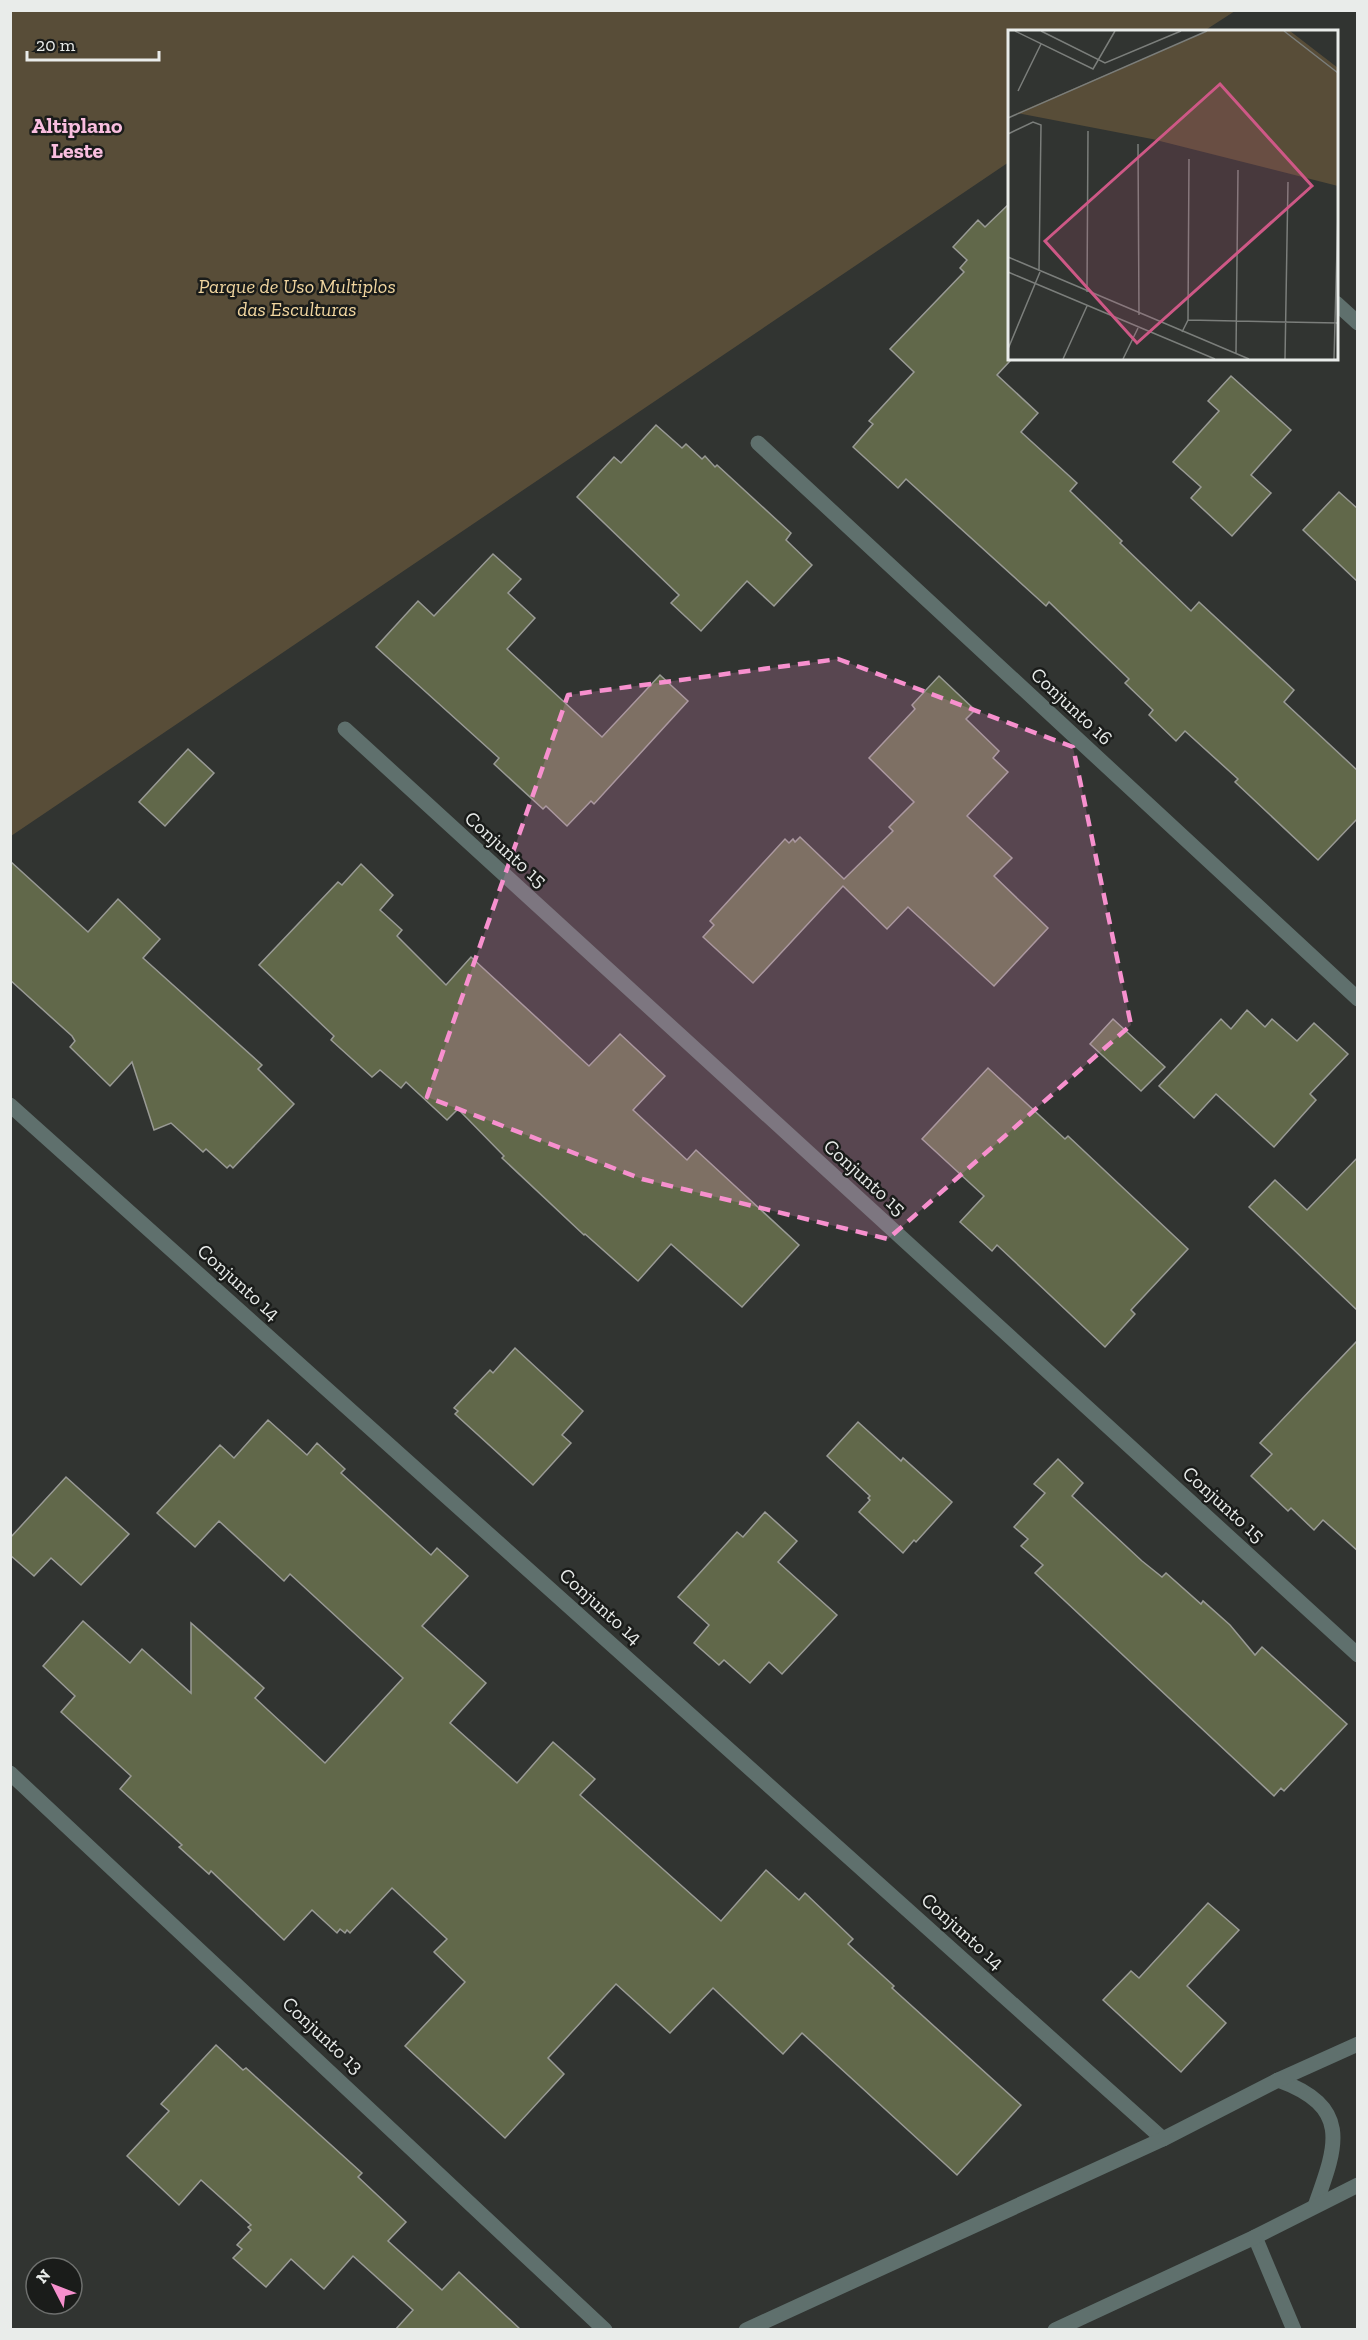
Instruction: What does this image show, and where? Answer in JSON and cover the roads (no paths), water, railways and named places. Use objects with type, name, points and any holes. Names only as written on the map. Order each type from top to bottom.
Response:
[{"type":"street","points":[[1338,305],[1358,323]]},
{"type":"street","name":"Conjunto 16","points":[[758,443],[1358,999]]},
{"type":"street","name":"Conjunto 15","points":[[345,729],[1358,1655]]},
{"type":"street","name":"Conjunto 14","points":[[10,1105],[1163,2139]]},
{"type":"street","name":"Conjunto 13","points":[[10,1773],[605,2330]]},
{"type":"street","points":[[746,2330],[1163,2139],[1278,2080],[1358,2044]]},
{"type":"street","points":[[1278,2080],[1302,2089],[1320,2103],[1329,2115],[1334,2130],[1331,2162],[1315,2206]]},
{"type":"street","points":[[1055,2330],[1358,2185]]},
{"type":"street","points":[[1255,2236],[1294,2330]]},
{"type":"district","name":"Altiplano Leste","points":[[77,138]]},
{"type":"park label","name":"Parque de Uso Multiplos das Esculturas","points":[[297,298]]}]
